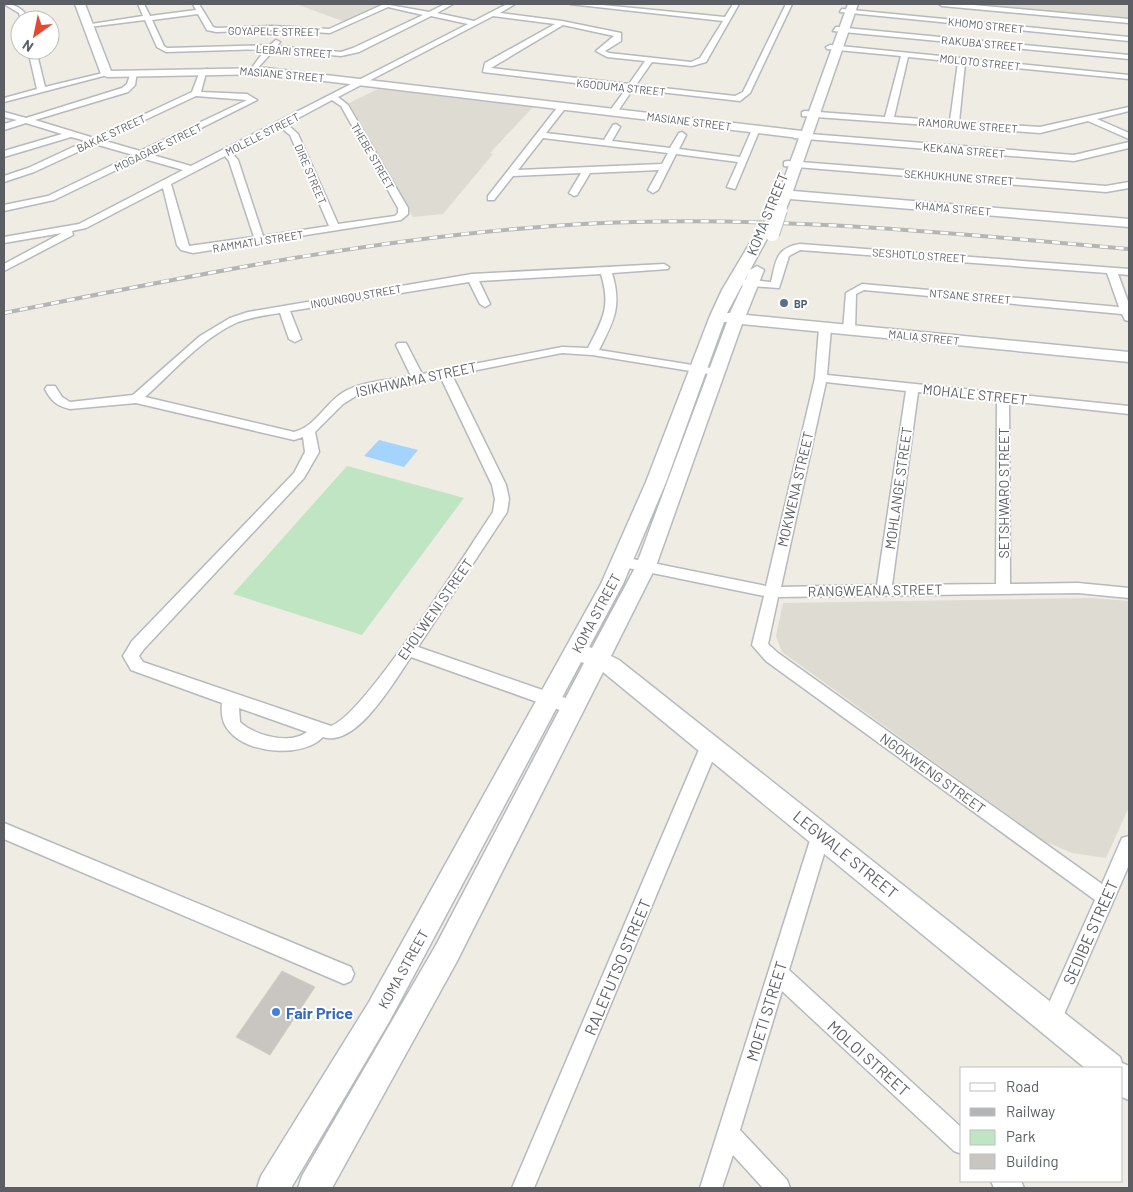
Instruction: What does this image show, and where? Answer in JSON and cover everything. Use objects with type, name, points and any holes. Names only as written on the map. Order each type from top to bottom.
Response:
[{"type":"main road","points":[[80,4],[107,74]]},
{"type":"main road","name":"KOMA STREET","points":[[314,1188],[446,954],[574,708],[588,655],[623,562],[707,371],[727,318],[767,233],[848,8]]},
{"type":"main road","name":"MASIANE STREET","points":[[107,74],[254,70],[756,128],[802,135]]},
{"type":"main road","name":"KHAMA STREET","points":[[781,195],[1129,223]]},
{"type":"main road","name":"MALIA STREET","points":[[727,318],[1129,357]]},
{"type":"main road","name":"KOMA STREET","points":[[273,1188],[380,1012],[550,699],[588,655],[646,566],[707,371]]},
{"type":"main road","name":"LEGWALE STREET","points":[[588,655],[710,745],[1108,1067]]},
{"type":"street","points":[[7,4],[18,10]]},
{"type":"street","points":[[141,4],[146,18]]},
{"type":"street","name":"GOYAPELE STREET","points":[[196,4],[210,28],[216,30],[286,29],[330,31],[389,4]]},
{"type":"street","points":[[389,4],[474,23]]},
{"type":"street","name":"LEBARI STREET","points":[[146,18],[161,47],[166,50],[272,48],[333,54],[347,53],[450,4]]},
{"type":"street","name":"MOLELE STREET","points":[[4,240],[82,226],[227,153],[512,4]]},
{"type":"street","points":[[573,4],[728,19]]},
{"type":"street","points":[[491,14],[562,23],[618,35],[618,39],[601,50],[604,54],[692,64],[701,62],[736,4]]},
{"type":"street","name":"KGODUMA STREET","points":[[562,23],[488,65],[486,70],[724,98],[743,97],[789,4]]},
{"type":"street","points":[[942,4],[1129,21]]},
{"type":"street","name":"KHOMO STREET","points":[[848,8],[1129,39]]},
{"type":"street","points":[[89,25],[199,12]]},
{"type":"street","points":[[254,70],[286,29]]},
{"type":"street","name":"RAKUBA STREET","points":[[840,29],[1129,57]]},
{"type":"street","name":"MOLOTO STREET","points":[[834,48],[1129,77]]},
{"type":"street","points":[[889,119],[905,55]]},
{"type":"street","points":[[34,60],[41,89]]},
{"type":"street","points":[[613,112],[632,88],[650,60]]},
{"type":"street","points":[[954,124],[962,60]]},
{"type":"street","points":[[195,94],[204,71]]},
{"type":"street","name":"MASIANE STREET","points":[[4,100],[41,89],[107,74]]},
{"type":"street","points":[[4,127],[125,90],[131,85],[134,74]]},
{"type":"street","name":"BAKAE STREET","points":[[4,179],[31,170],[195,94]]},
{"type":"street","name":"MOGAGABE STREET","points":[[4,208],[51,198],[253,100],[247,96],[195,94]]},
{"type":"street","name":"THEBE STREET","points":[[333,97],[344,105],[403,208],[403,214],[398,218]]},
{"type":"street","points":[[491,198],[563,106]]},
{"type":"street","name":"RAMORUWE STREET","points":[[810,114],[1040,130],[1090,120],[1129,109]]},
{"type":"street","points":[[4,114],[193,170]]},
{"type":"street","points":[[1090,120],[1129,136]]},
{"type":"street","name":"DIRE STREET","points":[[282,124],[294,134],[335,229]]},
{"type":"street","points":[[607,143],[616,127]]},
{"type":"street","points":[[732,187],[756,128]]},
{"type":"street","points":[[4,154],[71,134]]},
{"type":"street","name":"MASIANE STREET","points":[[653,190],[682,135]]},
{"type":"street","name":"KEKANA STREET","points":[[802,135],[1074,158],[1129,145]]},
{"type":"street","points":[[541,136],[742,160]]},
{"type":"street","points":[[227,153],[233,160],[260,241]]},
{"type":"street","name":"SEKHUKHUNE STREET","points":[[792,164],[1106,189],[1129,185]]},
{"type":"street","points":[[511,173],[666,167]]},
{"type":"street","points":[[574,193],[587,170]]},
{"type":"street","name":"RAMMATLI STREET","points":[[166,184],[170,193],[182,245],[185,248],[199,250],[398,218]]},
{"type":"street","points":[[4,268],[82,226]]},
{"type":"street","name":"SESHOTLO STREET","points":[[743,282],[775,286],[782,256],[790,248],[800,246],[1129,272]]},
{"type":"street","name":"INQUNGQU STREET","points":[[136,399],[228,321],[248,315],[472,278],[664,267]]},
{"type":"street","points":[[592,352],[614,305],[613,294],[605,269]]},
{"type":"street","points":[[1111,270],[1128,314]]},
{"type":"street","points":[[472,278],[485,304]]},
{"type":"street","name":"NTSANE STREET","points":[[849,330],[851,293],[862,287],[1128,314]]},
{"type":"street","points":[[284,309],[295,339]]},
{"type":"street","name":"MOKWENA STREET","points":[[761,648],[760,640],[821,378],[825,328]]},
{"type":"street","points":[[402,345],[418,378]]},
{"type":"street","name":"ISIKHWAMA STREET","points":[[309,432],[338,401],[350,394],[418,378],[550,352],[592,352],[707,371]]},
{"type":"street","name":"EHOLWENI STREET","points":[[309,432],[312,452],[299,475],[138,645],[131,656],[137,666],[146,671],[331,733],[344,729],[354,721],[408,650],[496,520],[502,506],[499,485],[445,373]]},
{"type":"street","name":"MOHALE STREET","points":[[821,378],[1129,410]]},
{"type":"street","name":"MOHLANGE STREET","points":[[884,590],[913,387]]},
{"type":"street","points":[[51,389],[60,402],[68,405],[111,399],[136,399],[287,436],[309,432]]},
{"type":"street","name":"SETSHWARO STREET","points":[[1003,396],[1003,589]]},
{"type":"street","name":"RANGWEANA STREET","points":[[623,562],[772,592],[1078,588],[1129,593]]},
{"type":"street","name":"NGOKWENG STREET","points":[[761,648],[1105,897]]},
{"type":"street","points":[[408,650],[574,708]]},
{"type":"street","points":[[231,699],[229,713],[232,720],[236,728],[248,736],[277,744],[294,745],[308,741],[320,730]]},
{"type":"street","name":"RALEFUTSO STREET","points":[[523,1188],[710,745]]},
{"type":"street","points":[[4,831],[344,974]]},
{"type":"street","name":"MOETI STREET","points":[[711,1188],[729,1136],[777,973],[821,834]]},
{"type":"street","name":"SEDIBE STREET","points":[[1051,1021],[1129,844]]},
{"type":"street","name":"MOLOI STREET","points":[[777,973],[960,1141]]},
{"type":"street","points":[[729,1136],[779,1188]]},
{"type":"shaded area","points":[[296,4],[386,4],[345,22]]},
{"type":"shaded area","points":[[964,4],[1129,4],[1129,19]]},
{"type":"shaded area","points":[[378,89],[533,107],[490,153],[493,154],[443,214],[413,217],[349,103]]},
{"type":"shaded area","points":[[1092,598],[1129,601],[1129,807],[1106,858],[1072,853],[1044,841],[782,652],[776,636],[783,603]]},
{"type":"green space","points":[[347,466],[464,498],[362,635],[233,594]]},
{"type":"water","points":[[379,440],[418,450],[404,467],[364,456]]},
{"type":"building","name":"Fair Price","points":[[282,971],[315,987],[270,1055],[236,1037]]},
{"type":"railway","points":[[4,313],[292,258],[437,237],[583,224],[720,221],[788,223],[925,231],[1129,249]]},
{"type":"place","name":"BP","points":[[784,303]]},
{"type":"place","name":"Fair Price","points":[[276,1012]]}]
